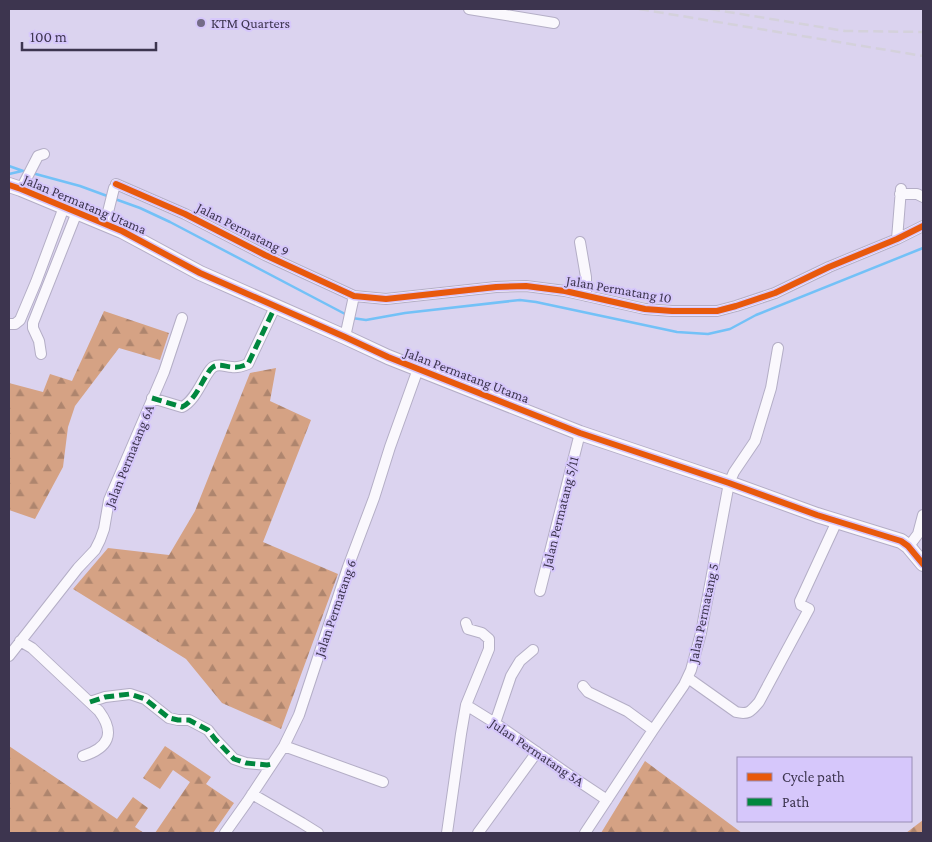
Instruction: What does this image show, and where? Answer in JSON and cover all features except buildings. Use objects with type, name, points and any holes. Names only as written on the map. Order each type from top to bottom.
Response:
[{"type":"street","points":[[469,9],[554,23]]},
{"type":"street","points":[[18,185],[39,157]]},
{"type":"street","name":"Jalan Permatang Utama","points":[[18,185],[70,210],[105,224],[200,273],[275,307],[346,332],[388,357],[580,433],[901,541],[909,546],[923,564]]},
{"type":"street","name":"Jalan Permatang 9","points":[[105,224],[115,186],[185,214],[353,299]]},
{"type":"street","points":[[897,240],[900,192],[917,194],[923,197]]},
{"type":"street","points":[[9,324],[15,324],[20,320],[70,210]]},
{"type":"street","points":[[41,354],[33,323],[70,210]]},
{"type":"street","name":"Jalan Permatang 10","points":[[353,299],[386,299],[496,287],[526,286],[565,291],[644,309],[717,311],[775,293],[830,267],[897,240],[923,226]]},
{"type":"street","points":[[580,242],[586,277],[586,296]]},
{"type":"street","points":[[346,332],[353,299]]},
{"type":"street","points":[[152,398],[182,407],[195,395],[214,366],[234,367],[248,364],[275,307]]},
{"type":"street","name":"Jalan Permatang 6A","points":[[9,656],[78,568],[95,550],[104,529],[109,500],[164,372],[182,318]]},
{"type":"street","name":"Jalan Permatang 5","points":[[584,833],[688,678],[701,633],[729,483],[734,472],[755,441],[771,388],[778,348]]},
{"type":"street","name":"Jalan Permatang 6","points":[[225,833],[284,746],[298,715],[418,369]]},
{"type":"street","name":"Jalan Permatang 5/11","points":[[540,591],[580,433]]},
{"type":"street","points":[[909,546],[918,534],[923,515]]},
{"type":"street","points":[[688,678],[736,712],[743,714],[750,712],[759,702],[809,609],[801,605],[800,600],[837,521]]},
{"type":"street","points":[[448,833],[466,705],[489,649],[489,639],[482,634],[468,629],[466,623]]},
{"type":"street","points":[[20,641],[32,648],[90,702],[104,718],[108,728],[108,736],[103,746],[83,756]]},
{"type":"street","points":[[495,723],[511,676],[520,661],[533,650]]},
{"type":"street","points":[[583,686],[588,692],[627,711],[653,730]]},
{"type":"street","points":[[90,702],[105,697],[130,694],[145,700],[169,718],[189,720],[208,730],[234,759],[246,763],[272,764]]},
{"type":"street","name":"Julan Permatang 5A","points":[[466,705],[607,800]]},
{"type":"street","points":[[284,746],[383,782]]},
{"type":"street","points":[[478,833],[537,752]]},
{"type":"street","points":[[252,794],[318,833]]},
{"type":"green space","points":[[104,311],[169,333],[160,360],[119,348],[75,406],[68,427],[63,467],[35,519],[9,510],[9,383],[43,392],[50,374],[72,381]]},
{"type":"green space","points":[[276,368],[270,401],[311,420],[263,542],[338,574],[281,729],[222,703],[186,659],[73,589],[108,548],[169,555],[195,511],[250,373]]},
{"type":"green space","points":[[9,746],[117,819],[133,797],[148,808],[135,827],[144,833],[9,833]]},
{"type":"green space","points":[[165,746],[211,777],[206,784],[234,803],[213,833],[155,833],[190,782],[173,770],[160,789],[143,778]]},
{"type":"green space","points":[[645,761],[742,833],[601,833]]},
{"type":"green space","points":[[923,820],[923,833],[906,833]]},
{"type":"waterway","points":[[9,166],[26,172]]},
{"type":"waterway","points":[[9,174],[22,171]]},
{"type":"waterway","points":[[32,173],[80,186],[110,197]]},
{"type":"waterway","points":[[115,199],[170,222],[347,315]]},
{"type":"waterway","points":[[352,318],[366,320],[405,313],[520,300],[677,332],[708,334],[730,329],[756,315],[923,248]]},
{"type":"railway","points":[[639,9],[923,56]]},
{"type":"railway","points":[[710,9],[845,31],[923,32]]},
{"type":"marked path","points":[[152,398],[182,407],[193,398],[213,367],[220,365],[236,367],[248,364],[275,307]]},
{"type":"marked path","points":[[90,702],[105,697],[130,694],[145,699],[169,718],[189,720],[208,730],[234,759],[246,763],[272,764]]},
{"type":"cycle path","points":[[116,184],[185,214],[265,255],[354,296],[386,299],[496,287],[526,286],[565,291],[645,309],[717,311],[775,293],[923,226]]},
{"type":"cycle path","points":[[9,185],[122,231],[200,273],[388,357],[580,433],[817,515],[901,541],[908,546],[923,564]]},
{"type":"place","name":"KTM Quarters","points":[[201,23]]}]
